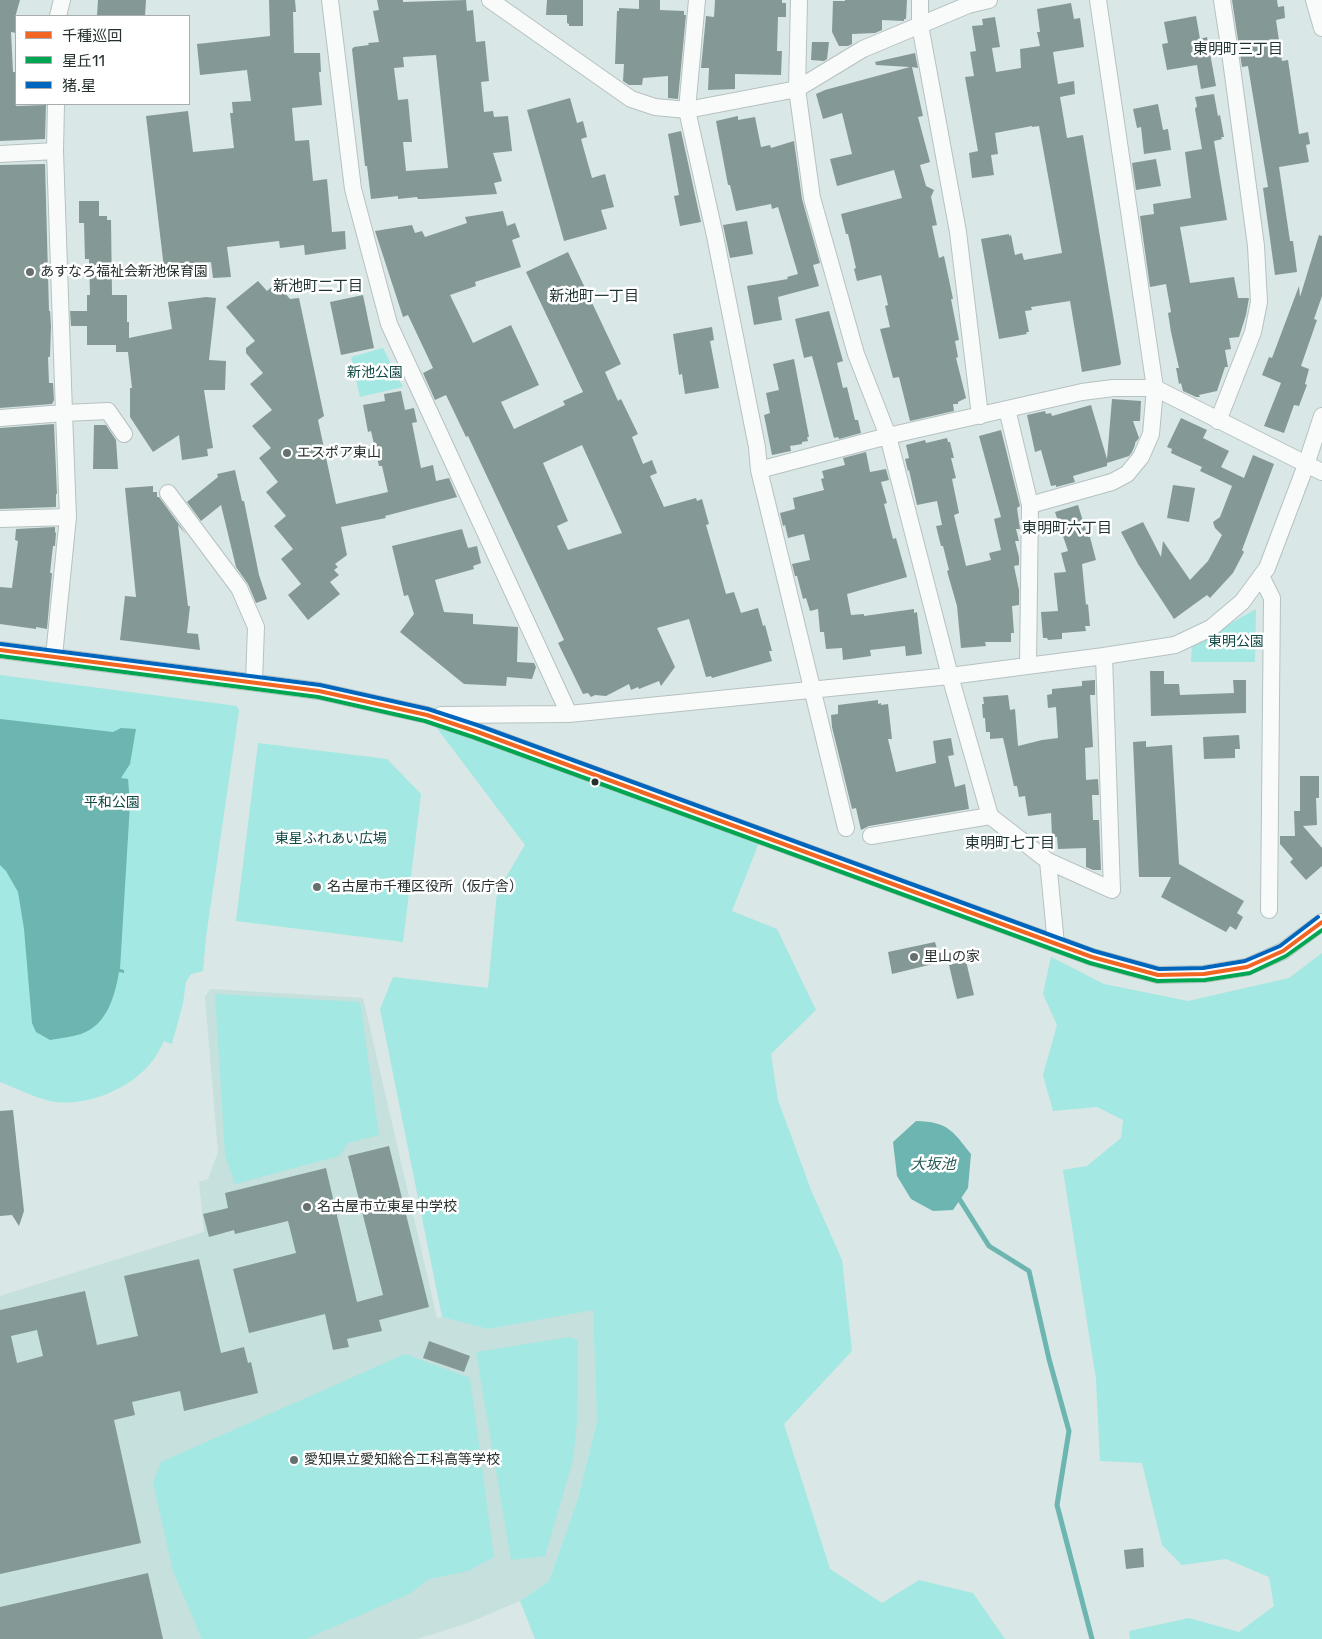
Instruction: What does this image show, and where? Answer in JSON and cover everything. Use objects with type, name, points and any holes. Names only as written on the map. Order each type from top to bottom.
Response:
[{"type":"street","points":[[58,15],[62,0]]},
{"type":"street","points":[[330,0],[353,190],[389,324],[569,714]]},
{"type":"street","points":[[490,0],[631,99],[655,106],[687,110],[797,90],[864,49],[968,5],[989,0]]},
{"type":"street","points":[[696,0],[687,110],[716,236],[758,447],[759,470],[846,828]]},
{"type":"street","points":[[799,0],[797,90],[812,198],[856,354],[888,436],[950,676],[990,816],[1048,861],[1112,890],[1104,656]]},
{"type":"street","points":[[920,0],[920,25],[958,232],[980,416]]},
{"type":"street","points":[[1030,506],[1112,482],[1127,474],[1141,457],[1151,434],[1155,388],[1098,0]]},
{"type":"street","points":[[1218,421],[1252,332],[1259,302],[1256,246],[1222,0]]},
{"type":"street","points":[[1314,0],[1322,28]]},
{"type":"street","points":[[54,656],[68,517],[55,151],[56,105]]},
{"type":"street","points":[[0,154],[55,151]]},
{"type":"street","points":[[759,470],[888,436],[1082,392],[1113,388],[1155,388],[1322,472]]},
{"type":"street","points":[[1007,409],[1030,506],[1028,665]]},
{"type":"street","points":[[0,418],[108,411],[124,434]]},
{"type":"street","points":[[427,715],[569,714],[950,676],[1175,645],[1211,628],[1242,602],[1267,568],[1306,465],[1322,416]]},
{"type":"street","points":[[168,493],[239,588],[256,627],[254,682]]},
{"type":"street","points":[[0,519],[68,517]]},
{"type":"street","points":[[1261,576],[1272,598],[1269,910]]},
{"type":"street","points":[[0,650],[319,691],[427,715],[1092,957],[1158,975],[1204,974],[1247,967],[1283,951],[1322,922]]},
{"type":"street","points":[[871,836],[990,816]]},
{"type":"street","points":[[1048,861],[1056,944]]},
{"type":"shaded area","name":"愛知県立愛知総合工科高等学校","points":[[210,989],[363,998],[437,1318],[442,1317],[488,1329],[593,1309],[597,1422],[578,1498],[549,1581],[520,1601],[468,1623],[417,1639],[0,1639],[0,1296],[204,1232],[199,1182],[208,1179],[218,1152],[205,997]]},
{"type":"green space","name":"新池公園","points":[[383,348],[403,387],[360,397],[351,357]]},
{"type":"green space","name":"東明公園","points":[[1256,609],[1255,662],[1191,662],[1192,645]]},
{"type":"green space","name":"平和公園","points":[[0,675],[237,706],[239,711],[206,937],[203,971],[191,974],[186,982],[183,1003],[172,1044],[164,1041],[150,1064],[130,1082],[105,1095],[77,1102],[50,1101],[0,1082]]},
{"type":"green space","points":[[427,715],[760,840],[732,911],[777,929],[816,1010],[771,1054],[778,1100],[811,1190],[842,1260],[852,1351],[784,1424],[830,1569],[882,1603],[919,1580],[973,1593],[1005,1639],[535,1639],[520,1601],[549,1581],[578,1498],[597,1422],[593,1310],[488,1329],[442,1317],[380,1009],[393,977],[488,988],[497,892],[525,845]]},
{"type":"green space","name":"東星ふれあい広場","points":[[258,743],[387,759],[421,794],[403,942],[236,921]]},
{"type":"green space","points":[[1322,953],[1322,1639],[1130,1639],[1129,1631],[1189,1618],[1239,1632],[1274,1606],[1269,1577],[1226,1559],[1182,1565],[1162,1545],[1142,1463],[1100,1461],[1096,1379],[1063,1170],[1087,1166],[1121,1138],[1123,1120],[1097,1107],[1053,1111],[1043,1075],[1057,1025],[1043,994],[1051,957],[1104,984],[1188,1001],[1289,978]]},
{"type":"green space","points":[[215,994],[360,1002],[379,1135],[348,1143],[339,1156],[235,1184],[225,1155]]},
{"type":"green space","points":[[569,1337],[578,1340],[577,1422],[573,1460],[545,1556],[511,1560],[476,1352]]},
{"type":"green space","points":[[405,1354],[470,1378],[494,1557],[468,1571],[429,1579],[411,1593],[306,1639],[202,1639],[173,1571],[153,1483],[161,1462]]},
{"type":"water","points":[[0,719],[113,732],[121,728],[136,729],[130,764],[121,778],[128,779],[130,804],[120,969],[124,970],[124,973],[119,972],[112,1000],[103,1017],[90,1030],[81,1034],[50,1040],[36,1032],[32,1023],[24,929],[18,892],[6,871],[0,865]]},
{"type":"water","name":"大坂池","points":[[916,1121],[935,1123],[948,1129],[954,1133],[971,1154],[968,1188],[953,1210],[933,1211],[911,1199],[897,1176],[893,1142]]},
{"type":"building","points":[[0,0],[20,0],[15,15],[15,33],[11,32],[13,72],[15,72],[15,105],[46,105],[45,139],[0,141]]},
{"type":"building","points":[[98,0],[146,0],[145,15],[97,15]]},
{"type":"building","points":[[269,0],[295,0],[296,12],[293,12],[294,53],[320,53],[321,72],[319,72],[322,105],[292,108],[295,141],[309,140],[313,181],[327,179],[332,232],[345,231],[346,249],[305,255],[304,245],[280,248],[279,241],[227,247],[231,277],[213,278],[211,262],[164,268],[146,116],[188,111],[193,152],[234,148],[230,113],[233,113],[232,102],[251,101],[247,70],[200,75],[197,44],[270,36]]},
{"type":"building","points":[[377,0],[403,0],[403,2],[466,0],[467,11],[473,10],[476,42],[485,41],[489,81],[481,82],[484,112],[493,111],[494,117],[508,116],[512,151],[493,153],[502,181],[494,183],[497,194],[423,199],[418,199],[417,197],[398,199],[398,196],[371,199],[367,166],[365,166],[352,49],[369,45],[368,43],[379,42],[373,11],[379,10]],"holes":[[[436,55],[448,168],[406,171],[403,142],[412,142],[408,99],[398,100],[394,68],[404,67],[403,57]]]},
{"type":"building","points":[[547,0],[583,0],[583,26],[569,26],[567,15],[546,15]]},
{"type":"building","points":[[639,0],[660,0],[660,10],[684,11],[684,15],[686,15],[678,99],[668,98],[668,76],[643,78],[642,85],[629,85],[623,81],[624,64],[615,64],[617,11],[619,11],[619,8],[639,9]]},
{"type":"building","points":[[715,0],[782,0],[782,3],[786,3],[786,17],[778,17],[777,51],[782,51],[781,75],[735,74],[735,89],[708,90],[709,68],[701,68],[706,16],[714,17]]},
{"type":"building","points":[[907,0],[906,19],[904,21],[882,20],[882,30],[875,33],[852,34],[852,44],[839,46],[832,32],[833,1]]},
{"type":"building","points":[[1232,0],[1277,0],[1278,7],[1284,6],[1285,18],[1276,20],[1282,61],[1288,60],[1299,134],[1308,132],[1310,144],[1306,145],[1309,162],[1279,167],[1290,241],[1293,241],[1297,272],[1275,275],[1263,188],[1268,187],[1248,66],[1242,67]]},
{"type":"building","points":[[1071,3],[1074,19],[1080,18],[1084,47],[1053,52],[1058,84],[1074,81],[1075,94],[1060,97],[1067,138],[1083,135],[1121,363],[1120,365],[1082,372],[1070,301],[1031,307],[1032,310],[1025,311],[1029,332],[1026,332],[1027,334],[999,339],[981,239],[1009,234],[1009,236],[1011,235],[1015,255],[1022,253],[1024,260],[1062,253],[1039,126],[995,133],[998,154],[991,155],[994,175],[972,178],[969,153],[978,151],[965,77],[974,76],[970,52],[976,51],[972,26],[983,25],[982,19],[995,17],[1000,47],[992,48],[996,72],[1021,68],[1020,49],[1040,46],[1037,32],[1040,32],[1037,9]]},
{"type":"building","points":[[1196,16],[1200,39],[1207,37],[1216,86],[1201,89],[1197,65],[1167,70],[1162,44],[1168,43],[1164,22]]},
{"type":"building","points":[[812,42],[829,42],[827,59],[824,61],[811,60]]},
{"type":"building","points":[[915,53],[918,68],[912,67],[923,116],[918,117],[930,162],[920,165],[926,186],[934,190],[931,197],[937,225],[932,226],[939,258],[944,256],[953,299],[951,299],[959,340],[955,341],[958,357],[956,358],[966,398],[958,402],[958,404],[953,404],[954,411],[910,421],[899,377],[893,378],[880,329],[890,327],[885,306],[888,305],[881,275],[857,281],[848,234],[846,234],[841,214],[902,198],[894,170],[837,186],[830,159],[852,154],[842,113],[823,119],[816,94],[910,67],[876,65],[875,62]]},
{"type":"building","points":[[1214,94],[1224,137],[1214,141],[1227,220],[1180,227],[1190,283],[1234,277],[1238,298],[1249,298],[1239,337],[1229,338],[1231,349],[1225,350],[1228,367],[1225,367],[1217,391],[1196,397],[1183,391],[1181,383],[1179,384],[1176,368],[1179,368],[1168,313],[1171,312],[1166,284],[1150,287],[1140,216],[1154,214],[1153,204],[1191,198],[1185,152],[1202,149],[1195,109],[1197,106],[1195,97]]},
{"type":"building","points":[[570,98],[577,123],[583,121],[587,137],[581,139],[592,178],[605,174],[614,207],[601,210],[607,229],[564,241],[527,110]]},
{"type":"building","points":[[1158,104],[1163,130],[1168,129],[1171,150],[1144,154],[1141,127],[1137,128],[1133,109]]},
{"type":"building","points":[[738,116],[738,120],[755,117],[761,147],[770,145],[771,148],[794,141],[802,199],[820,263],[813,265],[819,286],[778,297],[782,320],[754,325],[747,286],[788,279],[787,277],[798,274],[778,207],[772,209],[771,204],[736,211],[730,185],[728,185],[716,121]]},
{"type":"building","points":[[681,131],[701,222],[680,226],[674,196],[679,195],[668,134]]},
{"type":"building","points":[[1156,159],[1161,186],[1136,190],[1132,163]]},
{"type":"building","points":[[45,164],[51,326],[50,357],[48,357],[49,383],[53,383],[54,400],[52,404],[0,408],[0,165]]},
{"type":"building","points":[[79,201],[99,201],[99,216],[107,216],[107,220],[111,220],[112,295],[127,295],[129,338],[172,329],[168,302],[206,297],[216,298],[209,360],[226,361],[225,390],[204,390],[213,448],[207,449],[208,456],[182,460],[179,435],[153,452],[130,417],[130,388],[132,388],[128,352],[116,352],[116,345],[87,345],[87,326],[71,326],[70,311],[87,311],[87,295],[90,295],[89,259],[85,259],[84,223],[79,223]]},
{"type":"building","points":[[503,211],[507,226],[515,223],[520,237],[512,240],[521,267],[475,282],[476,286],[450,295],[473,343],[511,325],[539,385],[501,402],[514,429],[565,405],[563,401],[583,392],[526,272],[568,252],[621,364],[605,372],[618,401],[621,399],[638,434],[632,437],[643,464],[652,460],[657,473],[650,476],[664,507],[696,498],[697,501],[702,499],[709,524],[706,525],[726,594],[734,592],[741,613],[758,608],[772,651],[769,651],[772,661],[712,678],[711,676],[706,677],[689,619],[657,628],[675,667],[661,686],[659,681],[631,690],[629,684],[606,696],[595,695],[591,697],[588,693],[583,694],[558,643],[564,640],[468,436],[466,437],[446,395],[435,400],[423,373],[433,368],[408,315],[403,317],[375,231],[412,225],[415,233],[422,231],[425,237],[467,223],[465,217]],"holes":[[[582,445],[622,533],[568,550],[557,526],[568,521],[543,463]]]},
{"type":"building","points":[[747,221],[753,254],[730,258],[723,225]]},
{"type":"building","points":[[1319,235],[1322,236],[1322,296],[1314,319],[1317,320],[1301,366],[1309,369],[1305,384],[1307,385],[1299,406],[1294,405],[1284,433],[1264,426],[1281,383],[1262,375],[1269,357],[1272,358],[1299,286],[1300,297]]},
{"type":"building","points":[[258,281],[267,291],[276,283],[290,299],[299,298],[324,416],[318,420],[336,504],[388,492],[382,466],[379,466],[371,431],[368,432],[363,405],[385,401],[384,394],[401,391],[405,410],[414,408],[417,422],[412,423],[421,468],[433,465],[436,481],[449,478],[457,497],[385,516],[386,518],[341,527],[347,555],[335,564],[338,567],[334,570],[339,575],[330,582],[340,594],[308,620],[288,595],[301,584],[281,559],[293,549],[274,526],[286,516],[266,492],[278,482],[259,458],[271,448],[252,426],[272,410],[250,384],[263,373],[246,353],[246,348],[255,341],[226,307]]},
{"type":"building","points":[[363,295],[374,348],[341,355],[330,302]]},
{"type":"building","points":[[829,311],[843,361],[837,363],[843,388],[847,387],[855,420],[858,420],[861,433],[839,439],[838,437],[834,438],[812,356],[804,358],[795,319]]},
{"type":"building","points":[[712,327],[714,340],[710,341],[719,388],[685,394],[682,374],[679,375],[673,334]]},
{"type":"building","points":[[794,359],[809,437],[807,437],[808,441],[802,442],[802,444],[790,446],[791,451],[772,455],[764,415],[770,413],[766,393],[779,390],[773,364]]},
{"type":"building","points":[[1112,399],[1141,401],[1140,421],[1133,421],[1139,438],[1132,452],[1129,456],[1107,463],[1107,466],[1073,476],[1075,482],[1056,487],[1056,485],[1051,486],[1041,450],[1035,452],[1027,415],[1045,411],[1046,414],[1051,413],[1052,416],[1091,405],[1107,459]]},
{"type":"building","points":[[1181,418],[1207,430],[1203,438],[1229,451],[1221,467],[1244,478],[1253,455],[1274,464],[1242,550],[1244,552],[1233,573],[1210,598],[1207,595],[1174,619],[1138,564],[1121,532],[1143,522],[1161,557],[1163,541],[1190,580],[1208,561],[1222,535],[1215,528],[1213,522],[1220,517],[1232,486],[1200,471],[1202,467],[1171,453],[1172,449],[1167,447]]},
{"type":"building","points":[[54,424],[56,507],[0,509],[0,428]]},
{"type":"building","points":[[94,425],[106,425],[116,440],[118,469],[93,469]]},
{"type":"building","points":[[1001,430],[1020,506],[1017,508],[1020,529],[1016,529],[1019,541],[1015,541],[1019,565],[1014,566],[1019,590],[1019,605],[1012,606],[1014,633],[1011,633],[1011,642],[985,642],[986,646],[961,648],[957,606],[947,571],[949,570],[943,546],[941,546],[936,526],[942,525],[937,501],[917,505],[905,459],[909,458],[906,445],[925,440],[926,443],[947,438],[948,442],[950,442],[954,458],[951,458],[956,478],[952,479],[959,513],[954,515],[966,566],[991,560],[989,553],[1001,550],[994,519],[1001,517],[979,436]]},
{"type":"building","points":[[866,452],[870,472],[886,469],[889,480],[881,482],[887,503],[884,504],[893,539],[896,538],[907,577],[847,594],[851,615],[864,614],[864,616],[914,609],[914,613],[917,612],[922,654],[906,656],[905,646],[870,650],[871,656],[843,660],[842,648],[826,649],[824,632],[820,632],[818,609],[810,611],[806,598],[803,599],[797,576],[795,576],[792,564],[810,560],[804,534],[788,538],[780,513],[795,509],[793,498],[824,490],[821,479],[824,478],[822,471],[845,465],[843,458]]},
{"type":"building","points":[[235,470],[242,501],[244,501],[259,575],[267,599],[256,603],[248,584],[236,567],[221,505],[201,521],[187,502],[218,477],[217,474]]},
{"type":"building","points":[[1173,485],[1195,488],[1189,522],[1167,518]]},
{"type":"building","points":[[153,486],[153,492],[157,492],[157,497],[159,497],[186,534],[178,525],[188,606],[190,606],[187,633],[198,634],[200,650],[120,640],[125,596],[136,597],[125,488]]},
{"type":"building","points":[[1078,505],[1096,560],[1082,564],[1090,626],[1085,626],[1086,631],[1062,633],[1062,639],[1048,640],[1043,638],[1041,612],[1058,611],[1054,573],[1066,572],[1061,553],[1068,551],[1055,512]]},
{"type":"building","points":[[55,527],[47,629],[0,624],[0,587],[12,588],[18,541],[15,540],[16,529]]},
{"type":"building","points":[[462,529],[468,548],[477,546],[481,563],[473,566],[474,569],[435,580],[444,612],[473,614],[473,624],[518,627],[517,662],[534,663],[536,667],[532,679],[507,677],[506,686],[464,684],[400,632],[414,614],[408,595],[404,596],[392,546]]},
{"type":"building","points":[[1150,671],[1164,671],[1164,684],[1179,684],[1180,695],[1234,693],[1233,680],[1246,680],[1246,713],[1151,716]]},
{"type":"building","points":[[1095,680],[1095,695],[1090,695],[1093,747],[1085,748],[1086,780],[1098,779],[1099,795],[1092,795],[1093,820],[1099,820],[1101,870],[1093,870],[1086,867],[1086,848],[1058,849],[1057,837],[1052,837],[1051,813],[1028,816],[1025,796],[1019,797],[1017,786],[1014,786],[1003,738],[990,739],[990,732],[986,732],[982,704],[984,704],[983,697],[1008,695],[1010,710],[1015,709],[1018,746],[1058,738],[1056,707],[1048,708],[1047,695],[1052,694],[1052,689],[1082,686],[1082,681]]},
{"type":"building","points":[[878,700],[878,704],[888,704],[892,739],[888,739],[896,772],[936,763],[933,741],[951,738],[954,755],[948,756],[955,787],[965,784],[969,809],[869,826],[861,830],[856,808],[852,809],[832,727],[831,715],[838,714],[838,705]]},
{"type":"building","points":[[1239,735],[1240,749],[1235,749],[1235,758],[1204,759],[1203,737]]},
{"type":"building","points":[[1146,741],[1146,747],[1172,745],[1179,864],[1244,901],[1237,913],[1243,917],[1236,930],[1230,926],[1226,932],[1161,897],[1171,877],[1139,877],[1133,742]]},
{"type":"building","points":[[1300,776],[1319,776],[1319,798],[1316,798],[1317,825],[1303,826],[1322,848],[1322,866],[1306,880],[1290,862],[1293,859],[1280,844],[1280,836],[1295,836],[1294,811],[1300,811]]},
{"type":"building","name":"里山の家","points":[[935,942],[941,962],[892,974],[888,952]]},
{"type":"building","points":[[966,961],[974,995],[957,999],[949,965]]},
{"type":"building","points":[[13,1110],[24,1211],[19,1226],[12,1215],[0,1216],[0,1111]]},
{"type":"building","points":[[389,1146],[429,1307],[379,1320],[382,1331],[347,1339],[349,1347],[333,1350],[325,1314],[249,1333],[233,1269],[296,1253],[288,1221],[235,1234],[234,1230],[209,1237],[203,1214],[228,1208],[225,1193],[326,1168],[357,1302],[383,1295],[348,1156]]},
{"type":"building","points":[[199,1259],[221,1353],[244,1347],[248,1363],[251,1362],[258,1393],[184,1411],[180,1391],[132,1402],[135,1415],[114,1420],[141,1543],[0,1574],[0,1310],[85,1291],[97,1345],[138,1336],[124,1276]],"holes":[[[37,1330],[43,1356],[17,1363],[11,1336]]]},
{"type":"building","points":[[429,1341],[470,1356],[464,1372],[423,1358]]},
{"type":"building","points":[[1143,1548],[1144,1567],[1126,1569],[1124,1550]]},
{"type":"building","points":[[148,1573],[163,1639],[0,1639],[0,1607]]},
{"type":"waterway","points":[[960,1200],[989,1246],[1029,1271],[1049,1359],[1069,1431],[1057,1505],[1092,1639]]},
{"type":"transit line","name":"猪.星","points":[[1,644],[320,685],[428,709],[477,725],[1094,951],[1159,969],[1203,968],[1245,961],[1280,946],[1318,917]]},
{"type":"transit line","name":"千種巡回","points":[[0,650],[319,691],[427,715],[1092,957],[1158,975],[1204,974],[1247,967],[1283,951],[1322,922]]},
{"type":"transit line","name":"星丘11","points":[[0,656],[318,697],[425,721],[1090,963],[1157,981],[1205,980],[1250,973],[1286,956],[1322,930]]},
{"type":"place","name":"あすなろ福祉会新池保育園","points":[[30,272]]},
{"type":"place","name":"エスポア東山","points":[[287,453]]},
{"type":"place","name":"名古屋市千種区役所（仮庁舎）","points":[[317,887]]},
{"type":"place","name":"里山の家","points":[[914,957]]},
{"type":"place","name":"名古屋市立東星中学校","points":[[307,1207]]},
{"type":"place","name":"愛知県立愛知総合工科高等学校","points":[[294,1460]]},
{"type":"district","name":"東明町三丁目","points":[[1238,50]]},
{"type":"district","name":"新池町二丁目","points":[[318,287]]},
{"type":"district","name":"新池町一丁目","points":[[594,297]]},
{"type":"district","name":"東明町六丁目","points":[[1067,529]]},
{"type":"district","name":"東明町七丁目","points":[[1010,844]]}]
